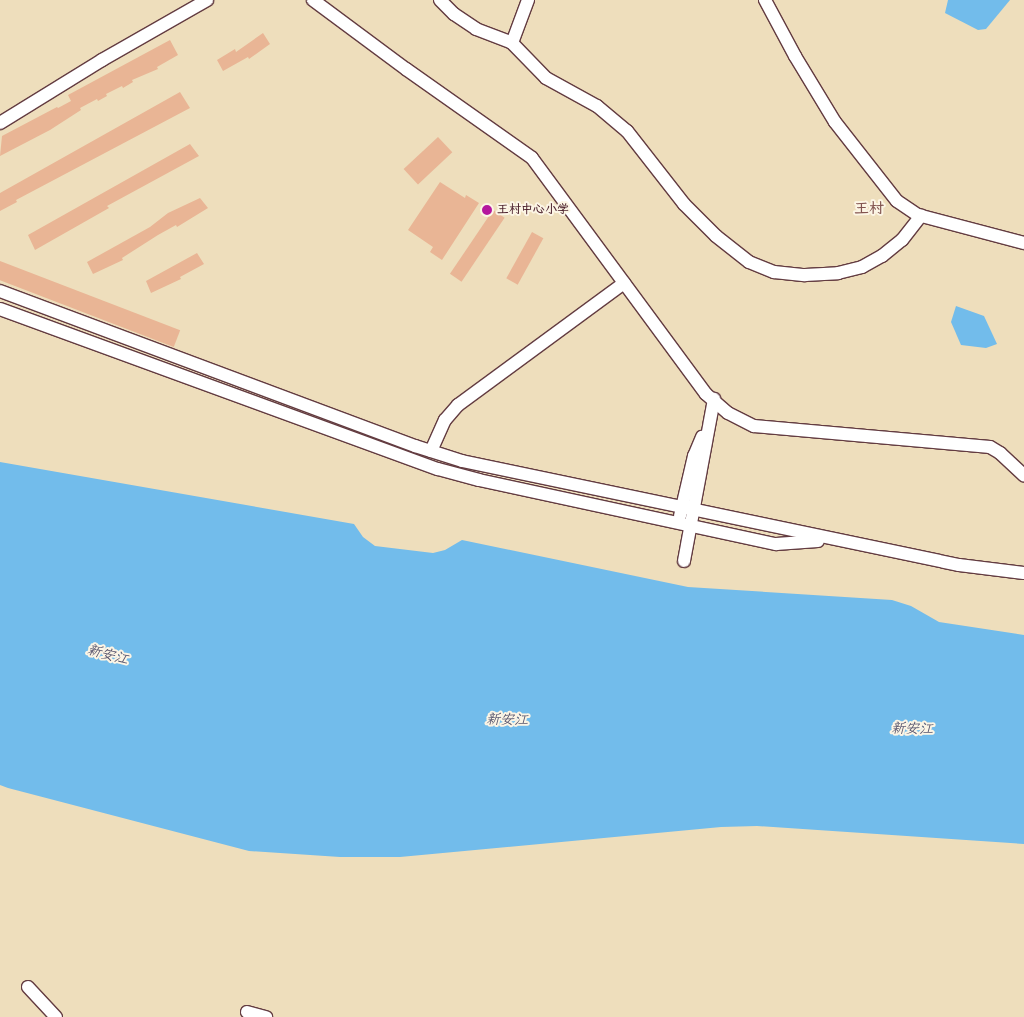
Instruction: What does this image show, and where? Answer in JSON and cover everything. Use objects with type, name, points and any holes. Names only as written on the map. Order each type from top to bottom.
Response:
[{"type":"street","points":[[0,123],[102,60],[207,0]]},
{"type":"street","points":[[314,0],[406,69],[526,152],[538,164],[706,394],[736,418],[754,426],[990,448],[1000,454],[1024,475]]},
{"type":"street","points":[[440,0],[454,14],[476,29],[512,43],[546,78],[597,106],[626,130],[684,204],[716,236],[749,262],[774,272],[805,275],[838,273],[862,267],[882,256],[902,240],[921,216]]},
{"type":"street","points":[[512,43],[528,0]]},
{"type":"street","points":[[765,0],[795,56],[845,137],[891,194],[904,206],[921,216],[1024,243]]},
{"type":"street","points":[[431,451],[444,420],[458,405],[624,283]]},
{"type":"street","points":[[0,292],[431,451],[483,466],[958,565],[1024,573]]},
{"type":"street","points":[[0,309],[438,470],[776,544],[838,539]]},
{"type":"street","points":[[678,523],[694,456],[716,402]]},
{"type":"street","points":[[684,561],[716,402]]},
{"type":"street","points":[[28,987],[56,1017]]},
{"type":"street","points":[[247,1012],[266,1017]]},
{"type":"water","points":[[948,0],[1010,0],[986,29],[978,30],[945,13]]},
{"type":"water","points":[[956,306],[984,316],[997,344],[986,348],[961,345],[951,322]]},
{"type":"water","name":"新安江","points":[[0,462],[354,524],[363,537],[375,546],[433,553],[445,550],[462,540],[688,587],[892,600],[911,606],[939,622],[1024,635],[1024,844],[757,826],[721,827],[400,857],[340,857],[249,851],[8,788],[0,785]]},
{"type":"building","points":[[263,33],[270,44],[249,59],[248,57],[223,71],[217,60],[235,49],[236,52]]},
{"type":"building","points":[[170,40],[178,55],[157,67],[158,69],[132,80],[133,82],[106,94],[107,96],[98,101],[97,99],[80,108],[81,110],[50,130],[0,156],[2,136],[71,101],[68,95]]},
{"type":"building","points":[[180,92],[190,108],[16,200],[17,202],[0,211],[0,193]]},
{"type":"building","points":[[438,137],[452,152],[418,184],[404,169]]},
{"type":"building","points":[[190,144],[199,156],[107,206],[109,208],[35,250],[28,235]]},
{"type":"building","points":[[440,182],[465,198],[466,195],[479,203],[442,260],[430,252],[433,247],[408,230]]},
{"type":"building","points":[[200,198],[208,208],[177,227],[176,225],[158,235],[122,258],[123,260],[93,274],[87,262],[150,227],[168,213]]},
{"type":"building","points":[[493,210],[505,218],[462,282],[450,274]]},
{"type":"building","points":[[532,232],[543,238],[518,285],[506,278]]},
{"type":"building","points":[[197,253],[204,264],[180,277],[181,279],[151,293],[146,281]]},
{"type":"building","points":[[0,261],[180,330],[174,347],[0,280]]},
{"type":"place","name":"王村中心小学","points":[[487,210]]},
{"type":"district","name":"王村","points":[[869,209]]}]
